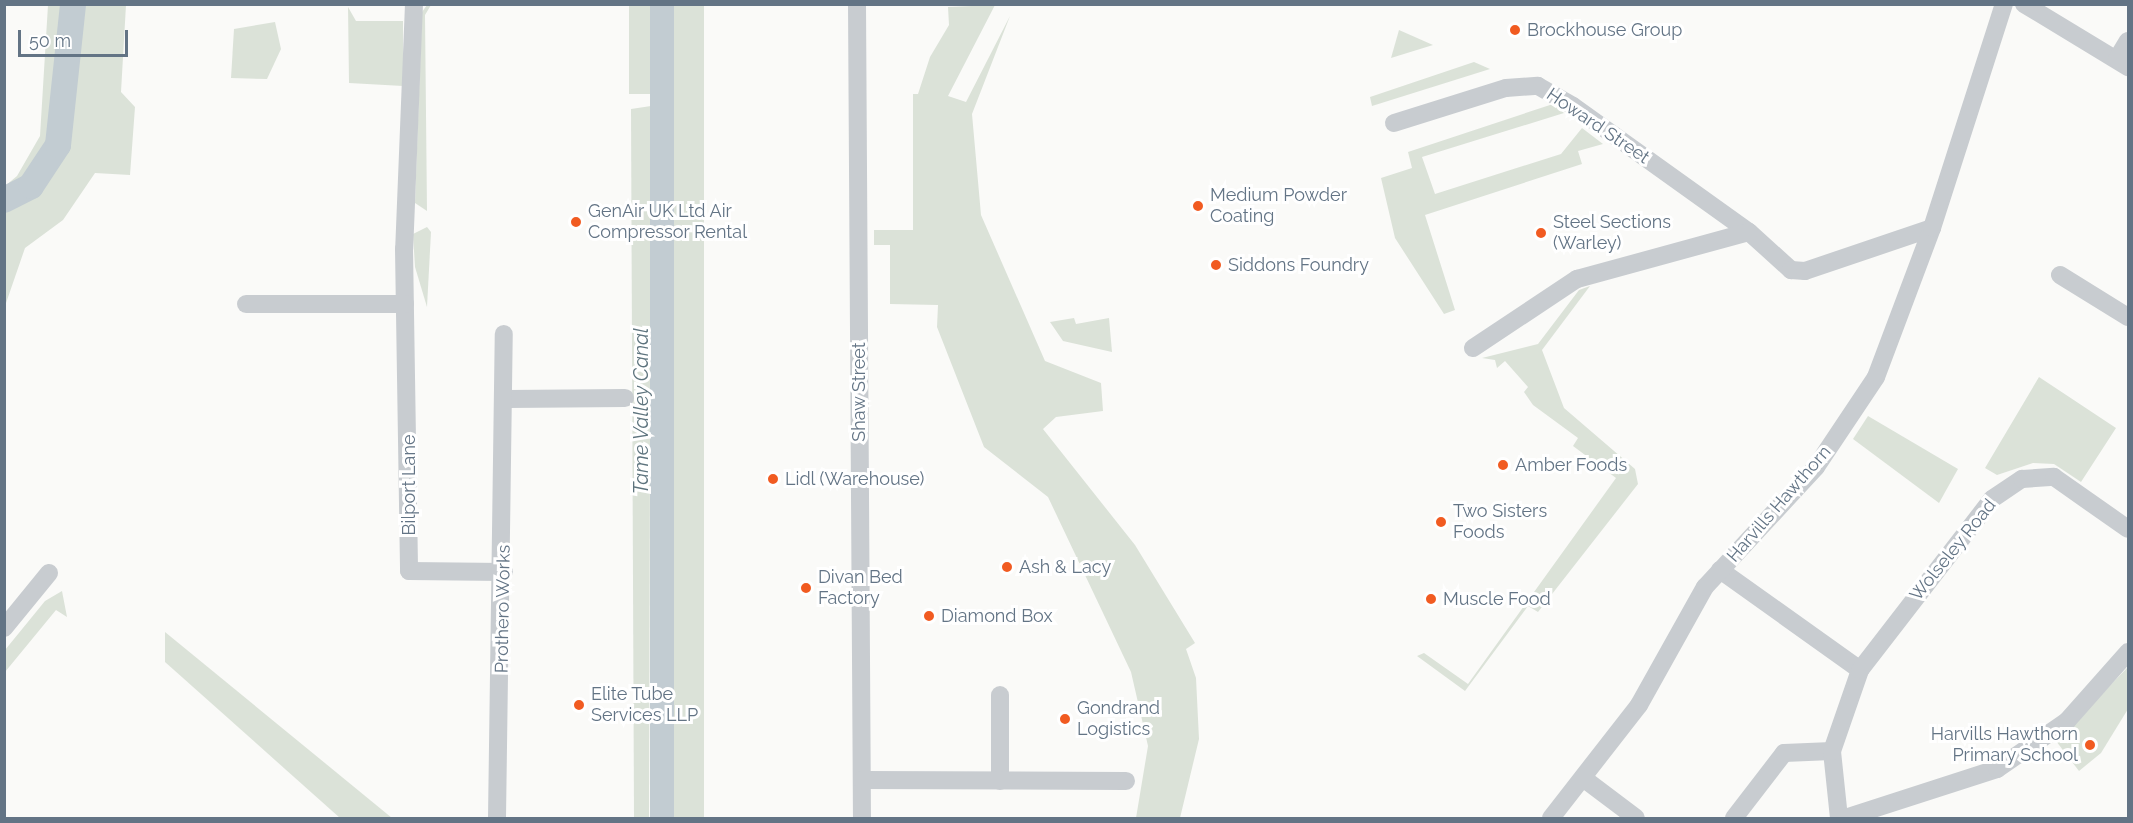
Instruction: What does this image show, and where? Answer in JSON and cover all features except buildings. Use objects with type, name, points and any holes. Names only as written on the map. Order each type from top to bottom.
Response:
[{"type":"street","name":"Bilport Lane","points":[[414,4],[405,304],[409,571],[504,572]]},
{"type":"street","name":"Shaw Street","points":[[856,4],[862,819]]},
{"type":"street","name":"Harvills Hawthorn","points":[[1551,819],[1639,705],[1693,607],[1720,570],[1816,467],[1876,377],[1932,228],[2004,4]]},
{"type":"street","points":[[2024,4],[2123,63],[2128,41]]},
{"type":"street","name":"Howard Street","points":[[1394,123],[1506,88],[1535,86],[1573,106],[1749,232],[1791,270],[1805,271],[1932,228]]},
{"type":"street","points":[[1473,348],[1577,279],[1749,232]]},
{"type":"street","points":[[2060,275],[2128,317]]},
{"type":"street","points":[[246,304],[405,304]]},
{"type":"street","name":"Prothero Works","points":[[497,819],[504,572],[504,334]]},
{"type":"street","points":[[505,399],[625,398]]},
{"type":"street","name":"Wolseley Road","points":[[1832,751],[1860,670],[1986,507],[2022,479],[2054,477],[2071,485],[2128,529]]},
{"type":"street","points":[[1720,570],[1860,670]]},
{"type":"street","points":[[4,628],[49,573]]},
{"type":"street","points":[[1845,819],[1997,768],[2067,721],[2128,652]]},
{"type":"street","points":[[1000,695],[1000,781]]},
{"type":"street","points":[[1734,819],[1784,753],[1832,751],[1839,819]]},
{"type":"street","points":[[1583,778],[1636,819]]},
{"type":"street","points":[[862,780],[1126,781]]},
{"type":"shaded area","points":[[650,4],[674,4],[674,818],[650,818]]},
{"type":"shaded area","points":[[674,4],[704,4],[704,818],[674,818]]},
{"type":"shaded area","points":[[48,5],[126,5],[121,92],[135,107],[130,175],[95,173],[63,220],[25,248],[5,306],[5,186],[17,176],[40,136]]},
{"type":"shaded area","points":[[427,5],[431,5],[425,15],[427,211],[415,203],[422,12]]},
{"type":"shaded area","points":[[629,5],[650,5],[650,94],[629,94]]},
{"type":"shaded area","points":[[995,5],[948,96],[966,102],[1010,16],[972,114],[981,215],[1045,361],[1101,383],[1103,411],[1056,417],[1043,429],[1135,545],[1195,643],[1186,649],[1196,678],[1199,739],[1180,818],[1136,818],[1148,746],[1131,672],[1048,497],[984,447],[937,327],[938,305],[890,304],[890,245],[874,245],[874,230],[913,230],[913,94],[918,94],[930,57],[949,25],[948,7]]},
{"type":"shaded area","points":[[348,7],[356,21],[403,21],[403,86],[349,83]]},
{"type":"shaded area","points":[[275,22],[281,49],[267,79],[231,78],[234,29]]},
{"type":"shaded area","points":[[1399,30],[1433,45],[1391,58]]},
{"type":"shaded area","points":[[1474,62],[1490,69],[1372,106],[1370,97]]},
{"type":"shaded area","points":[[1553,104],[1564,113],[1422,157],[1435,194],[1561,154],[1582,128],[1603,144],[1578,151],[1582,164],[1425,215],[1455,310],[1444,314],[1395,238],[1381,178],[1412,168],[1408,152]]},
{"type":"shaded area","points":[[651,106],[649,818],[634,818],[631,109]]},
{"type":"shaded area","points":[[427,227],[431,232],[427,307],[415,267],[413,234]]},
{"type":"shaded area","points":[[1590,286],[1542,350],[1564,408],[1635,469],[1638,484],[1538,612],[1528,606],[1465,691],[1417,656],[1424,653],[1468,684],[1616,478],[1573,446],[1578,438],[1533,405],[1524,392],[1528,387],[1505,361],[1497,368],[1495,360],[1482,358],[1538,344],[1579,290]]},
{"type":"shaded area","points":[[1074,318],[1076,324],[1109,318],[1112,352],[1063,341],[1050,322]]},
{"type":"shaded area","points":[[2039,377],[2116,428],[2081,482],[2054,464],[2033,463],[1997,475],[1985,468]]},
{"type":"shaded area","points":[[1868,416],[1958,469],[1939,503],[1853,439]]},
{"type":"shaded area","points":[[62,591],[67,617],[56,610],[5,672],[5,650],[45,601]]},
{"type":"shaded area","points":[[165,632],[392,818],[340,818],[165,662]]},
{"type":"shaded area","points":[[2128,667],[2128,709],[2101,753],[2079,771],[2056,741]]},
{"type":"waterway","points":[[4,200],[31,186],[58,145],[73,4]]},
{"type":"place","name":"Brockhouse Group","points":[[1515,30]]},
{"type":"place","name":"Medium Powder Coating","points":[[1198,206]]},
{"type":"place","name":"GenAir UK Ltd Air Compressor Rental","points":[[576,222]]},
{"type":"place","name":"Steel Sections (Warley)","points":[[1541,233]]},
{"type":"place","name":"Siddons Foundry","points":[[1216,265]]},
{"type":"place","name":"Amber Foods","points":[[1503,465]]},
{"type":"place","name":"Lidl (Warehouse)","points":[[773,479]]},
{"type":"place","name":"Two Sisters Foods","points":[[1441,522]]},
{"type":"place","name":"Ash & Lacy","points":[[1007,567]]},
{"type":"place","name":"Divan Bed Factory","points":[[806,588]]},
{"type":"place","name":"Muscle Food","points":[[1431,599]]},
{"type":"place","name":"Diamond Box","points":[[929,616]]},
{"type":"place","name":"Elite Tube Services LLP","points":[[579,705]]},
{"type":"place","name":"Gondrand Logistics","points":[[1065,719]]},
{"type":"place","name":"Harvills Hawthorn Primary School","points":[[2090,745]]},
{"type":"water label","name":"Tame Valley Canal","points":[[641,411]]}]
